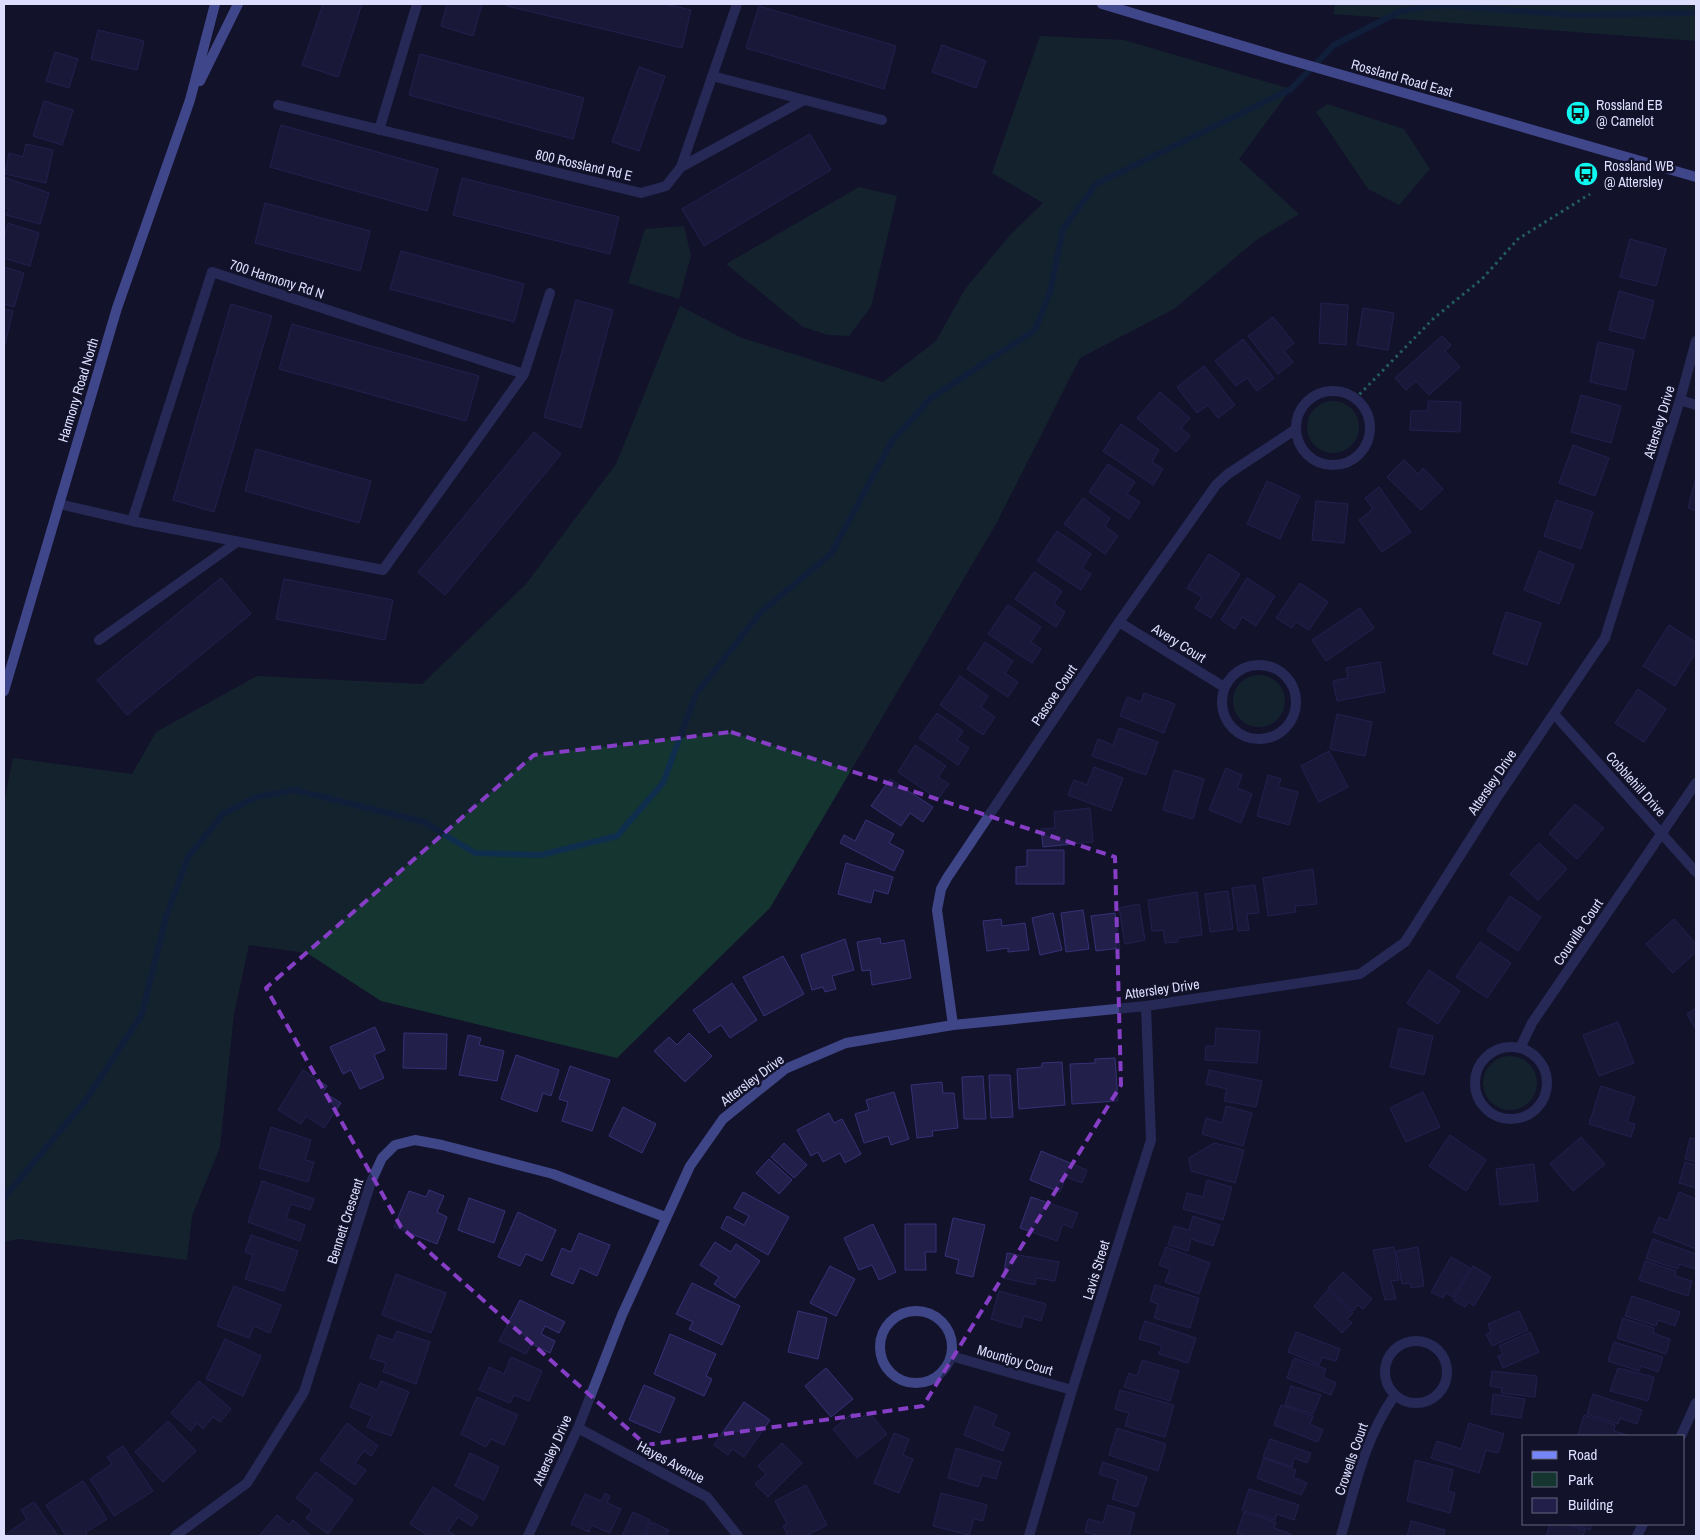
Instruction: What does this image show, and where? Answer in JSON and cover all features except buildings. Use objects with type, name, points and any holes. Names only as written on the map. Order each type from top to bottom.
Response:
[{"type":"main road","name":"Harmony Road North","points":[[4,691],[117,308],[190,100],[215,4]]},
{"type":"main road","name":"Harmony Road North","points":[[190,100],[238,4]]},
{"type":"main road","name":"Rossland Road East","points":[[1102,4],[1353,79],[1696,177]]},
{"type":"street","points":[[379,130],[417,4]]},
{"type":"street","name":"800 Rossland Rd E","points":[[278,105],[642,193],[666,186],[681,167],[737,4]]},
{"type":"street","points":[[712,76],[882,120]]},
{"type":"street","points":[[681,167],[804,100]]},
{"type":"street","name":"700 Harmony Rd N","points":[[132,521],[212,272],[524,374]]},
{"type":"street","points":[[59,504],[132,521],[383,570],[524,374],[550,293]]},
{"type":"street","name":"Attersley Drive","points":[[528,1536],[578,1428],[622,1315],[665,1217],[690,1166],[723,1119],[785,1069],[846,1043],[953,1025],[1146,1006],[1360,974],[1406,942],[1494,802],[1555,715],[1605,638],[1680,400],[1696,341]]},
{"type":"street","points":[[1339,392],[1355,399],[1364,409],[1369,420],[1366,444],[1359,454],[1349,461],[1337,465],[1325,464],[1314,460],[1304,452],[1298,441],[1296,429],[1297,417],[1302,407],[1322,393],[1339,392]]},
{"type":"street","points":[[1680,400],[1696,405]]},
{"type":"street","name":"Pascoe Court","points":[[953,1025],[937,910],[941,889],[1120,622],[1216,485],[1228,474],[1296,429]]},
{"type":"street","points":[[98,640],[237,542]]},
{"type":"street","name":"Avery Court","points":[[1120,622],[1224,688]]},
{"type":"street","points":[[1252,665],[1264,665],[1276,669],[1286,676],[1296,698],[1295,711],[1290,722],[1282,731],[1272,737],[1259,739],[1247,737],[1236,732],[1228,723],[1223,712],[1221,699],[1224,688],[1231,677],[1240,669],[1252,665]]},
{"type":"street","name":"Cobblehill Drive","points":[[1555,715],[1696,872]]},
{"type":"street","name":"Courville Court","points":[[1520,1048],[1532,1023],[1696,783]]},
{"type":"street","name":"Lavis Street","points":[[1029,1536],[1072,1390],[1151,1140],[1146,1006]]},
{"type":"street","points":[[1509,1047],[1520,1048],[1540,1062],[1545,1074],[1546,1086],[1543,1098],[1536,1108],[1526,1115],[1514,1119],[1502,1118],[1490,1113],[1482,1105],[1477,1095],[1476,1073],[1480,1063],[1488,1055],[1509,1047]]},
{"type":"street","name":"Bennett Crescent","points":[[175,1536],[247,1483],[304,1392],[371,1182],[382,1158],[395,1145],[415,1140],[442,1145],[553,1174],[665,1217]]},
{"type":"street","points":[[913,1310],[925,1311],[936,1316],[944,1323],[952,1339],[952,1356],[946,1368],[938,1376],[926,1382],[914,1383],[902,1380],[891,1374],[884,1364],[880,1352],[880,1340],[884,1328],[892,1319],[902,1313],[913,1310]]},
{"type":"street","points":[[1422,1341],[1440,1351],[1448,1371],[1446,1381],[1441,1390],[1429,1400],[1414,1403],[1396,1395],[1389,1387],[1385,1368],[1394,1350],[1407,1342],[1422,1341]]},
{"type":"street","name":"Mountjoy Court","points":[[952,1356],[1072,1390]]},
{"type":"street","name":"Crowells Court","points":[[1341,1536],[1367,1446],[1384,1412],[1396,1395]]},
{"type":"street","points":[[1681,1435],[1696,1403]]},
{"type":"street","name":"Hayes Avenue","points":[[578,1428],[706,1497],[738,1536]]},
{"type":"path","points":[[1355,399],[1434,318],[1482,279],[1518,239],[1590,194]]},
{"type":"highlighted area","points":[[731,732],[1115,857],[1121,1085],[923,1406],[646,1445],[401,1227],[266,988],[534,755]]},
{"type":"green space","points":[[1335,4],[1696,4],[1696,41],[1333,14]]},
{"type":"green space","points":[[1040,36],[1124,40],[1291,89],[1239,159],[1299,214],[1255,241],[1174,309],[1080,358],[996,524],[770,908],[617,1058],[381,1001],[307,953],[249,945],[234,1014],[220,1147],[192,1216],[187,1260],[19,1239],[4,1242],[4,802],[13,758],[132,774],[156,732],[257,676],[422,684],[526,584],[616,464],[680,306],[742,338],[883,382],[936,341],[965,289],[1011,234],[1043,203],[992,173]]},
{"type":"green space","points":[[1327,104],[1404,129],[1430,169],[1399,205],[1368,189],[1316,112]]},
{"type":"green space","points":[[859,187],[897,196],[871,307],[849,336],[828,335],[803,327],[726,264]]},
{"type":"green space","points":[[684,226],[691,256],[679,299],[628,283],[645,229]]},
{"type":"green space","points":[[1328,401],[1338,401],[1347,405],[1355,413],[1359,427],[1355,441],[1347,449],[1338,453],[1328,453],[1319,449],[1311,441],[1307,432],[1307,422],[1311,413],[1319,405]]},
{"type":"green space","points":[[1254,675],[1264,675],[1273,679],[1281,687],[1285,701],[1281,715],[1273,723],[1264,727],[1254,727],[1245,723],[1237,715],[1233,706],[1233,696],[1237,687],[1245,679]]},
{"type":"green space","points":[[1510,1056],[1520,1058],[1529,1064],[1535,1073],[1537,1083],[1535,1093],[1529,1102],[1520,1108],[1510,1110],[1500,1108],[1491,1102],[1485,1093],[1483,1083],[1485,1073],[1491,1064],[1500,1058]]},
{"type":"waterway","points":[[4,1198],[86,1100],[142,1014],[166,917],[188,857],[223,814],[256,797],[295,790],[424,822],[475,853],[541,855],[617,836],[663,783],[696,694],[761,612],[831,554],[892,441],[931,398],[1035,330],[1050,292],[1063,229],[1096,184],[1291,89],[1334,45],[1401,11],[1440,5],[1574,15],[1696,13]]},
{"type":"place","name":"Rossland EB @ Camelot","points":[[1578,113]]},
{"type":"place","name":"Rossland WB @ Attersley","points":[[1586,174]]}]
